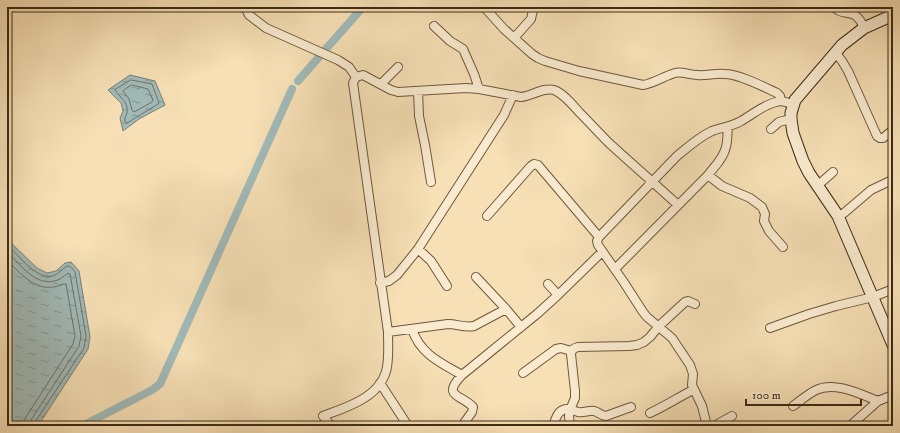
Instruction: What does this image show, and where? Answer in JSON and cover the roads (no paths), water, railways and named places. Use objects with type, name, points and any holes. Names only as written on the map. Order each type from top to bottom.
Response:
[{"type":"street","points":[[245,7],[249,15],[266,28],[338,60],[349,67],[356,77]]},
{"type":"street","points":[[484,7],[504,29],[532,54],[545,62],[643,86],[681,72],[693,75],[733,75],[777,93],[780,96],[781,101]]},
{"type":"street","points":[[514,38],[531,19],[535,7]]},
{"type":"street","points":[[834,7],[840,12],[856,15],[864,28]]},
{"type":"street","points":[[893,15],[864,28],[835,52],[796,100],[793,105],[791,118],[793,133],[800,155],[817,186],[838,216],[873,297],[890,329],[893,345]]},
{"type":"street","points":[[434,26],[450,41],[463,49],[479,89]]},
{"type":"street","points":[[835,52],[848,71],[877,136],[883,138],[893,130]]},
{"type":"street","points":[[381,84],[398,67]]},
{"type":"street","points":[[356,77],[363,75],[391,90],[398,92],[479,89],[525,97],[551,89],[562,95],[572,104],[609,143],[678,205]]},
{"type":"street","points":[[331,426],[323,416],[350,406],[368,395],[380,383],[387,368],[388,355],[388,332],[380,283],[354,83],[356,77]]},
{"type":"street","points":[[418,91],[419,116],[431,182]]},
{"type":"street","points":[[380,283],[389,281],[397,275],[418,249],[504,114],[513,95]]},
{"type":"street","points":[[707,426],[702,406],[693,390],[691,381],[693,374],[690,365],[672,338],[643,312],[602,252],[597,241],[599,237],[677,156],[691,145],[707,134],[742,121],[775,102],[781,101],[793,105]]},
{"type":"street","points":[[771,129],[780,122],[791,118]]},
{"type":"street","points":[[615,269],[708,175],[720,160],[727,146],[728,127]]},
{"type":"street","points":[[487,216],[534,164],[538,165],[599,237]]},
{"type":"street","points":[[817,186],[833,172]]},
{"type":"street","points":[[708,175],[722,186],[750,198],[762,207],[765,214],[764,221],[769,231],[783,247]]},
{"type":"street","points":[[838,216],[844,213],[871,190],[890,181],[893,182]]},
{"type":"street","points":[[418,249],[431,261],[448,286]]},
{"type":"street","points":[[462,426],[472,412],[473,407],[471,404],[455,394],[453,387],[462,376],[558,295],[602,252]]},
{"type":"street","points":[[476,276],[521,327]]},
{"type":"street","points":[[548,284],[558,295]]},
{"type":"street","points":[[770,328],[822,310],[873,297],[893,289]]},
{"type":"street","points":[[571,351],[578,347],[637,345],[650,337],[659,326],[685,302],[688,301],[695,304]]},
{"type":"street","points":[[388,332],[454,324],[469,327],[474,326],[506,309]]},
{"type":"street","points":[[412,329],[414,337],[427,354],[462,376]]},
{"type":"street","points":[[523,373],[556,349],[561,348],[571,351]]},
{"type":"street","points":[[570,426],[570,410],[576,391],[571,351]]},
{"type":"street","points":[[380,383],[408,426]]},
{"type":"street","points":[[793,406],[816,390],[826,386],[855,392],[878,401]]},
{"type":"street","points":[[650,413],[693,390]]},
{"type":"street","points":[[850,426],[878,401],[893,395]]},
{"type":"street","points":[[553,426],[557,415],[564,409],[579,412],[592,411],[602,416],[606,416],[631,407]]},
{"type":"street","points":[[714,426],[732,416]]},
{"type":"water","points":[[130,75],[155,81],[165,105],[139,119],[123,131],[120,118],[123,111],[121,103],[108,90]]},
{"type":"water","points":[[7,239],[37,268],[47,273],[56,271],[65,263],[71,262],[79,271],[90,337],[88,349],[38,426],[7,426]]},
{"type":"waterway","points":[[325,50],[363,7]]},
{"type":"waterway","points":[[298,81],[319,57]]},
{"type":"waterway","points":[[82,426],[152,390],[160,384],[292,89]]}]
